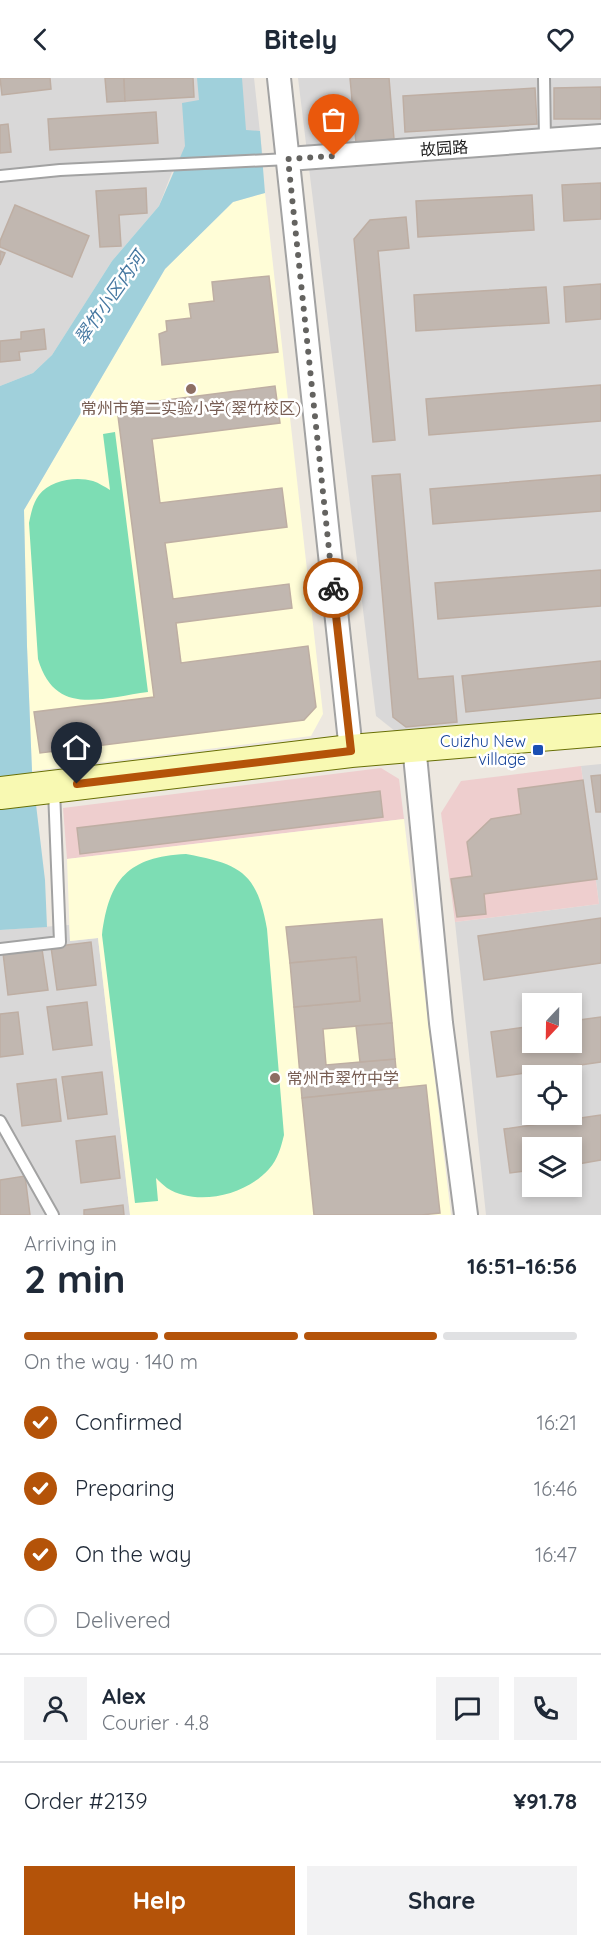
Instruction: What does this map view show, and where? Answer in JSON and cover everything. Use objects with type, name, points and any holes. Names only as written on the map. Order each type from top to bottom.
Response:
[{"type":"main road","points":[[0,793],[351,751],[601,730]]},
{"type":"street","points":[[279,78],[277,159],[351,751]]},
{"type":"street","name":"故园路","points":[[277,159],[601,136]]},
{"type":"street","points":[[414,745],[441,1023],[466,1215]]},
{"type":"lane","points":[[544,78],[545,140]]},
{"type":"lane","points":[[0,176],[60,170],[277,159]]},
{"type":"lane","points":[[0,948],[60,942],[50,787]]},
{"type":"lane","points":[[0,1121],[53,1215]]},
{"type":"shaded area","points":[[0,78],[254,78],[263,160],[172,172],[159,206],[112,261],[52,355],[33,373],[0,386]]},
{"type":"shaded area","points":[[298,78],[601,78],[601,716],[405,739],[376,716]]},
{"type":"shaded area","name":"常州市第二实验小学(翠竹校区)","points":[[265,193],[323,714],[311,736],[32,771],[24,510],[165,269],[233,202]]},
{"type":"shaded area","points":[[601,764],[601,1215],[486,1215],[455,922],[599,904],[581,766]]},
{"type":"shaded area","points":[[581,766],[599,904],[455,922],[441,813],[461,781]]},
{"type":"shaded area","points":[[381,768],[399,779],[404,819],[67,859],[63,808]]},
{"type":"shaded area","name":"常州市翠竹中学","points":[[404,819],[451,1215],[130,1215],[98,938],[70,941],[67,859]]},
{"type":"shaded area","points":[[69,925],[70,941],[98,938],[130,1215],[0,1215],[0,930]]},
{"type":"green space","points":[[115,432],[148,692],[82,700],[68,697],[56,689],[46,677],[38,659],[29,523],[39,495],[56,483],[71,479],[86,480],[110,490],[103,434]]},
{"type":"green space","points":[[186,854],[233,867],[243,874],[258,895],[267,929],[284,1135],[279,1153],[272,1165],[248,1186],[221,1195],[192,1197],[167,1188],[156,1178],[158,1201],[135,1203],[102,935],[110,899],[116,886],[125,875],[136,866],[149,860]]},
{"type":"water","name":"翠竹小区内河","points":[[197,78],[242,78],[246,130],[260,131],[265,193],[233,202],[165,269],[24,510],[32,771],[45,880],[47,927],[0,930],[0,386],[33,373],[52,355],[112,261],[159,206],[185,146],[182,103],[199,100]]},
{"type":"building","points":[[0,78],[50,78],[51,89],[2,95]]},
{"type":"building","points":[[105,78],[124,78],[125,101],[107,102]]},
{"type":"building","points":[[124,78],[193,78],[194,97],[125,101]]},
{"type":"building","points":[[350,78],[389,78],[394,139],[356,143]]},
{"type":"building","points":[[601,87],[601,119],[554,119],[554,88]]},
{"type":"building","points":[[535,88],[537,124],[405,132],[403,96]]},
{"type":"building","points":[[156,112],[158,143],[50,150],[48,119]]},
{"type":"building","points":[[8,124],[11,152],[0,153],[0,125]]},
{"type":"building","points":[[601,183],[601,219],[564,221],[562,185]]},
{"type":"building","points":[[146,188],[147,213],[119,215],[121,246],[100,247],[96,191]]},
{"type":"building","points":[[532,195],[534,230],[418,237],[416,201]]},
{"type":"building","points":[[15,205],[89,236],[72,277],[0,247],[0,241]]},
{"type":"building","points":[[406,217],[409,248],[378,251],[395,440],[373,442],[354,239],[370,220]]},
{"type":"building","points":[[0,251],[5,253],[0,265]]},
{"type":"building","points":[[269,276],[278,352],[162,365],[159,334],[167,331],[166,321],[191,318],[189,304],[214,301],[212,282]]},
{"type":"building","points":[[601,284],[601,319],[566,322],[564,287]]},
{"type":"building","points":[[546,287],[549,323],[416,331],[414,295]]},
{"type":"building","points":[[44,329],[46,349],[19,352],[20,360],[0,362],[0,341],[21,339],[21,332]]},
{"type":"building","points":[[601,385],[601,421],[429,435],[426,399]]},
{"type":"building","points":[[275,386],[280,423],[152,439],[160,503],[282,488],[287,527],[165,543],[173,599],[289,584],[292,608],[176,623],[181,663],[308,646],[316,707],[304,720],[40,753],[34,712],[154,697],[118,416],[129,414],[128,405]]},
{"type":"building","points":[[400,474],[418,679],[453,676],[457,722],[406,727],[393,717],[372,476]]},
{"type":"building","points":[[601,475],[601,511],[433,524],[430,489]]},
{"type":"building","points":[[601,570],[601,606],[438,619],[435,583]]},
{"type":"building","points":[[601,661],[601,698],[466,712],[462,676]]},
{"type":"building","points":[[601,775],[601,812],[596,812],[591,776]]},
{"type":"building","points":[[583,780],[597,879],[484,894],[486,914],[457,917],[451,879],[472,876],[467,842],[491,819],[521,814],[518,789]]},
{"type":"building","points":[[380,791],[383,817],[80,854],[77,828]]},
{"type":"building","points":[[601,918],[601,963],[484,980],[478,936]]},
{"type":"building","points":[[382,919],[392,1023],[323,1029],[326,1065],[395,1059],[398,1089],[302,1098],[294,1007],[360,1001],[356,957],[290,963],[286,927]]},
{"type":"building","points":[[91,942],[96,985],[57,990],[51,947]]},
{"type":"building","points":[[42,949],[48,990],[8,995],[3,953]]},
{"type":"building","points":[[356,957],[360,1001],[294,1007],[290,963]]},
{"type":"building","points":[[87,1002],[92,1045],[53,1050],[47,1007]]},
{"type":"building","points":[[18,1012],[23,1054],[0,1057],[0,1014]]},
{"type":"building","points":[[601,1017],[601,1062],[580,1065],[522,1065],[522,1073],[497,1077],[491,1032],[522,1027],[522,1053],[582,1053],[582,1020]]},
{"type":"building","points":[[392,1023],[395,1059],[360,1062],[356,1026]]},
{"type":"building","points":[[102,1072],[107,1114],[68,1119],[62,1077]]},
{"type":"building","points":[[56,1079],[61,1121],[22,1126],[17,1084]]},
{"type":"building","points":[[426,1085],[440,1213],[314,1215],[302,1098]]},
{"type":"building","points":[[601,1115],[601,1160],[582,1163],[582,1137],[522,1137],[522,1171],[510,1173],[504,1129],[532,1125],[582,1125],[582,1118]]},
{"type":"building","points":[[115,1136],[120,1178],[81,1183],[76,1141]]},
{"type":"building","points":[[25,1176],[30,1215],[0,1215],[0,1180]]},
{"type":"building","points":[[123,1205],[124,1215],[84,1215],[84,1210]]},
{"type":"way so far","points":[[333,588],[288,159],[334,156]]},
{"type":"place","name":"常州市第二实验小学(翠竹校区)","points":[[191,389]]},
{"type":"place","name":"Cuizhu New village","points":[[538,750]]},
{"type":"place","name":"常州市翠竹中学","points":[[275,1078]]},
{"type":"route","points":[[77,784],[351,751],[333,588]]}]
